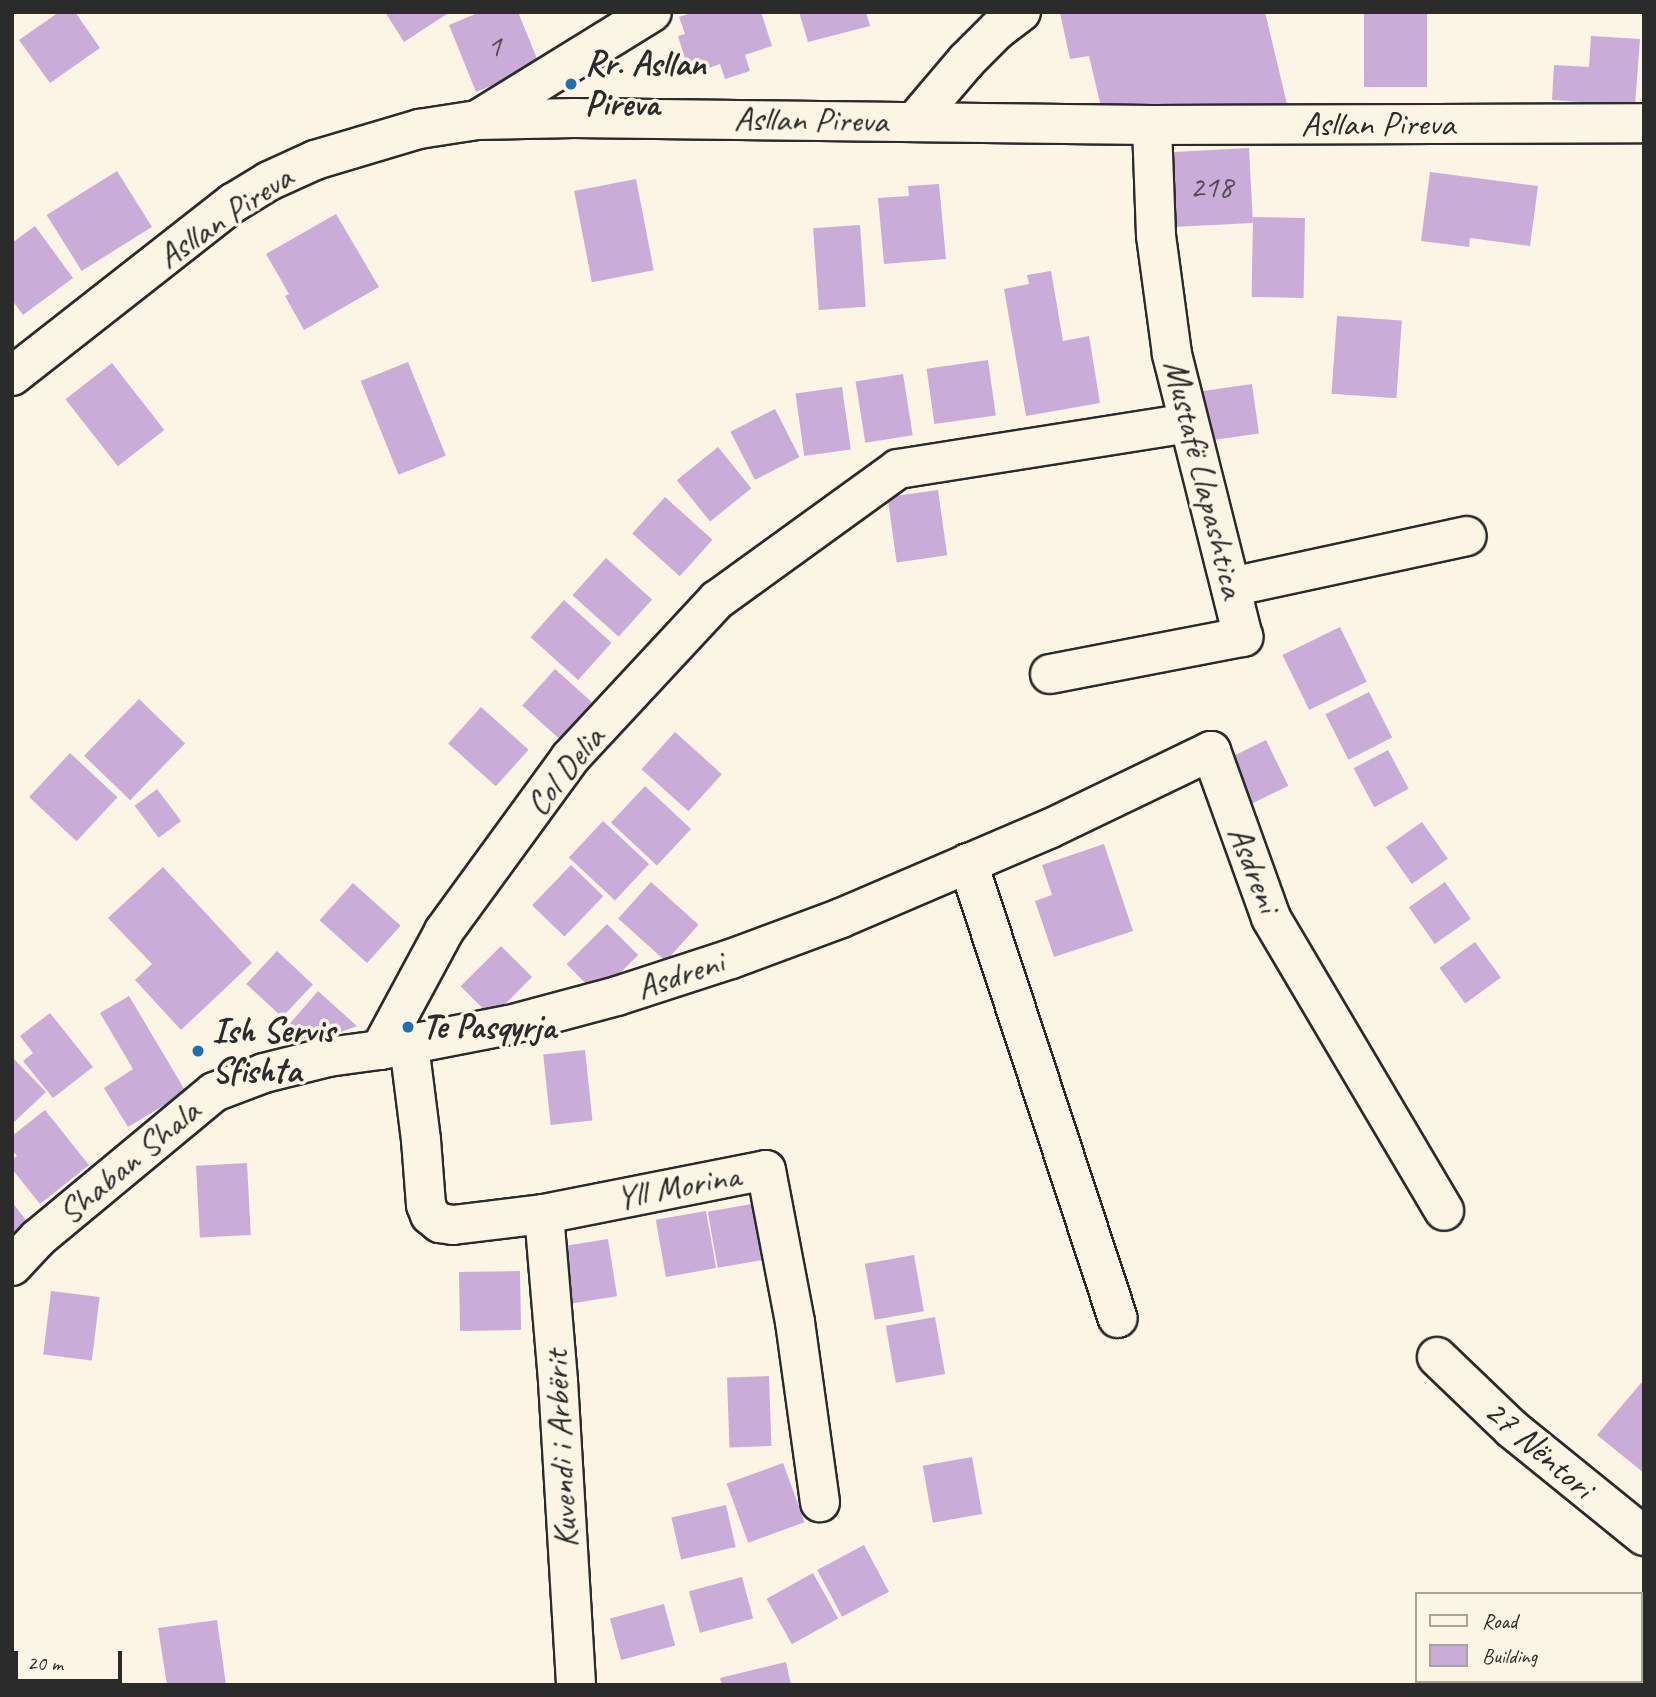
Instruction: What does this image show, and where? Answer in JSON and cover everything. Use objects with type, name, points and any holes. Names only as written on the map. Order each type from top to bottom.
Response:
[{"type":"street","points":[[477,120],[652,12]]},
{"type":"street","points":[[915,121],[966,61],[997,30],[1021,12]]},
{"type":"street","name":"Asllan Pireva","points":[[12,376],[222,211],[269,181],[315,160],[365,143],[419,129],[477,120],[915,121],[1152,125],[1644,123]]},
{"type":"street","name":"Mustafë Llapashtica","points":[[1050,674],[1243,637],[1188,423],[1163,303],[1152,125]]},
{"type":"street","name":"Col Delia","points":[[394,1048],[444,931],[570,758],[718,600],[898,469],[1188,423]]},
{"type":"street","points":[[1231,587],[1467,536]]},
{"type":"street","name":"Asdreni","points":[[394,1048],[617,996],[731,959],[842,918],[1049,829],[1211,751],[1271,918],[1444,1211]]},
{"type":"street","points":[[968,863],[1118,1318]]},
{"type":"street","name":"Yll Morina","points":[[394,1048],[421,1140],[426,1205],[430,1215],[439,1223],[453,1225],[544,1214],[766,1170],[795,1322],[820,1502]]},
{"type":"street","name":"Shaban Shala","points":[[12,1266],[37,1239],[214,1092],[264,1073],[315,1060],[394,1048]]},
{"type":"street","name":"Kuvendi i Arbërit","points":[[544,1214],[558,1381],[576,1685]]},
{"type":"street","name":"27 Nëntori","points":[[1437,1357],[1512,1429],[1644,1536]]},
{"type":"building","points":[[59,12],[75,12],[100,48],[50,83],[19,40]]},
{"type":"building","points":[[385,12],[450,12],[404,42]]},
{"type":"building","points":[[480,12],[518,12],[540,66],[476,92],[449,25]]},
{"type":"building","points":[[694,12],[761,12],[772,46],[745,55],[750,71],[725,79],[720,64],[690,75],[678,36],[685,34],[679,17]]},
{"type":"building","points":[[799,12],[866,12],[870,26],[808,42]]},
{"type":"building","points":[[1265,12],[1287,104],[1101,107],[1089,56],[1070,59],[1060,13]]},
{"type":"building","points":[[1364,12],[1427,12],[1427,87],[1364,87]]},
{"type":"building","points":[[1591,36],[1640,39],[1635,106],[1552,100],[1554,65],[1589,67]]},
{"type":"building","points":[[1249,148],[1253,223],[1173,227],[1169,152]]},
{"type":"building","points":[[117,171],[152,227],[82,271],[47,215]]},
{"type":"building","points":[[1430,172],[1538,186],[1530,246],[1470,238],[1469,247],[1421,241]]},
{"type":"building","points":[[636,179],[654,270],[592,282],[574,191]]},
{"type":"building","points":[[939,184],[946,259],[884,264],[878,198],[909,196],[908,186]]},
{"type":"building","points":[[336,214],[379,287],[304,330],[285,296],[289,294],[266,254]]},
{"type":"building","points":[[1253,217],[1305,218],[1304,298],[1252,297]]},
{"type":"building","points":[[860,225],[866,307],[819,310],[813,228]]},
{"type":"building","points":[[35,226],[73,278],[23,315],[12,300],[12,243]]},
{"type":"building","points":[[1051,271],[1063,341],[1089,336],[1100,403],[1026,416],[1004,289],[1029,284],[1027,275]]},
{"type":"building","points":[[1337,316],[1402,321],[1396,398],[1332,394]]},
{"type":"building","points":[[988,360],[996,415],[934,424],[927,369]]},
{"type":"building","points":[[408,362],[446,456],[399,475],[361,381]]},
{"type":"building","points":[[112,363],[164,430],[118,466],[66,399]]},
{"type":"building","points":[[903,374],[913,435],[865,443],[856,382]]},
{"type":"building","points":[[1252,384],[1259,434],[1204,441],[1198,392]]},
{"type":"building","points":[[842,387],[851,449],[804,456],[795,394]]},
{"type":"building","points":[[775,409],[800,457],[755,480],[730,432]]},
{"type":"building","points":[[718,447],[751,488],[710,522],[677,480]]},
{"type":"building","points":[[938,490],[947,555],[897,562],[887,497]]},
{"type":"building","points":[[665,497],[713,540],[680,576],[632,533]]},
{"type":"building","points":[[606,558],[652,599],[619,637],[573,595]]},
{"type":"building","points":[[564,600],[612,643],[578,680],[531,637]]},
{"type":"building","points":[[1340,627],[1367,682],[1309,710],[1282,655]]},
{"type":"building","points":[[555,669],[603,712],[570,748],[522,705]]},
{"type":"building","points":[[1369,692],[1392,737],[1348,760],[1325,714]]},
{"type":"building","points":[[139,699],[185,743],[130,800],[84,756]]},
{"type":"building","points":[[481,707],[529,750],[496,786],[448,743]]},
{"type":"building","points":[[675,732],[722,774],[688,811],[642,769]]},
{"type":"building","points":[[1266,740],[1288,786],[1243,808],[1221,762]]},
{"type":"building","points":[[1388,750],[1409,789],[1374,807],[1354,768]]},
{"type":"building","points":[[70,753],[118,797],[77,841],[29,797]]},
{"type":"building","points":[[645,786],[691,829],[657,866],[611,823]]},
{"type":"building","points":[[157,789],[181,821],[159,838],[135,806]]},
{"type":"building","points":[[603,821],[649,864],[615,901],[569,858]]},
{"type":"building","points":[[1422,822],[1448,859],[1412,884],[1386,847]]},
{"type":"building","points":[[1104,844],[1133,931],[1054,957],[1035,901],[1052,895],[1042,865]]},
{"type":"building","points":[[571,865],[603,896],[564,937],[532,905]]},
{"type":"building","points":[[163,867],[252,963],[181,1030],[135,980],[152,964],[108,918]]},
{"type":"building","points":[[651,882],[699,925],[666,961],[618,918]]},
{"type":"building","points":[[1445,882],[1471,919],[1435,944],[1409,907]]},
{"type":"building","points":[[353,883],[401,926],[367,963],[320,920]]},
{"type":"building","points":[[607,924],[638,955],[598,995],[567,964]]},
{"type":"building","points":[[1475,942],[1501,978],[1465,1003],[1439,968]]},
{"type":"building","points":[[501,946],[532,977],[492,1017],[461,986]]},
{"type":"building","points":[[277,951],[313,984],[282,1017],[246,984]]},
{"type":"building","points":[[318,991],[357,1026],[311,1043],[287,1027]]},
{"type":"building","points":[[129,996],[186,1092],[128,1127],[104,1088],[133,1069],[100,1013]]},
{"type":"building","points":[[50,1013],[93,1067],[53,1098],[23,1061],[33,1053],[20,1036]]},
{"type":"building","points":[[585,1050],[592,1121],[551,1125],[543,1054]]},
{"type":"building","points":[[12,1057],[46,1092],[12,1124]]},
{"type":"building","points":[[45,1110],[89,1165],[40,1204],[12,1169],[12,1160],[17,1156],[12,1150],[12,1136]]},
{"type":"building","points":[[247,1163],[251,1235],[200,1238],[196,1166]]},
{"type":"building","points":[[12,1202],[39,1237],[12,1258]]},
{"type":"building","points":[[757,1203],[767,1259],[718,1268],[708,1212]]},
{"type":"building","points":[[706,1211],[716,1268],[666,1277],[656,1220]]},
{"type":"building","points":[[608,1239],[617,1296],[567,1304],[558,1247]]},
{"type":"building","points":[[914,1255],[924,1311],[875,1320],[865,1264]]},
{"type":"building","points":[[520,1271],[521,1330],[460,1331],[459,1272]]},
{"type":"building","points":[[51,1291],[100,1297],[92,1360],[43,1355]]},
{"type":"building","points":[[935,1317],[945,1374],[896,1383],[886,1326]]},
{"type":"building","points":[[769,1376],[771,1446],[729,1447],[727,1377]]},
{"type":"building","points":[[1641,1383],[1644,1385],[1644,1473],[1597,1435]]},
{"type":"building","points":[[972,1457],[982,1514],[933,1523],[923,1466]]},
{"type":"building","points":[[783,1463],[805,1522],[748,1543],[727,1484]]},
{"type":"building","points":[[726,1505],[736,1547],[681,1559],[671,1518]]},
{"type":"building","points":[[864,1545],[889,1592],[842,1617],[817,1570]]},
{"type":"building","points":[[813,1573],[838,1618],[792,1644],[767,1599]]},
{"type":"building","points":[[742,1577],[753,1619],[700,1633],[689,1591]]},
{"type":"building","points":[[664,1604],[675,1646],[621,1660],[610,1618]]},
{"type":"building","points":[[217,1620],[226,1685],[167,1685],[158,1628]]},
{"type":"building","points":[[786,1662],[791,1685],[722,1685],[720,1678]]},
{"type":"place","name":"Rr. Asllan Pireva","points":[[571,84]]},
{"type":"place","name":"Te Pasqyrja","points":[[408,1027]]},
{"type":"place","name":"Ish Servis Sfishta","points":[[198,1051]]}]
